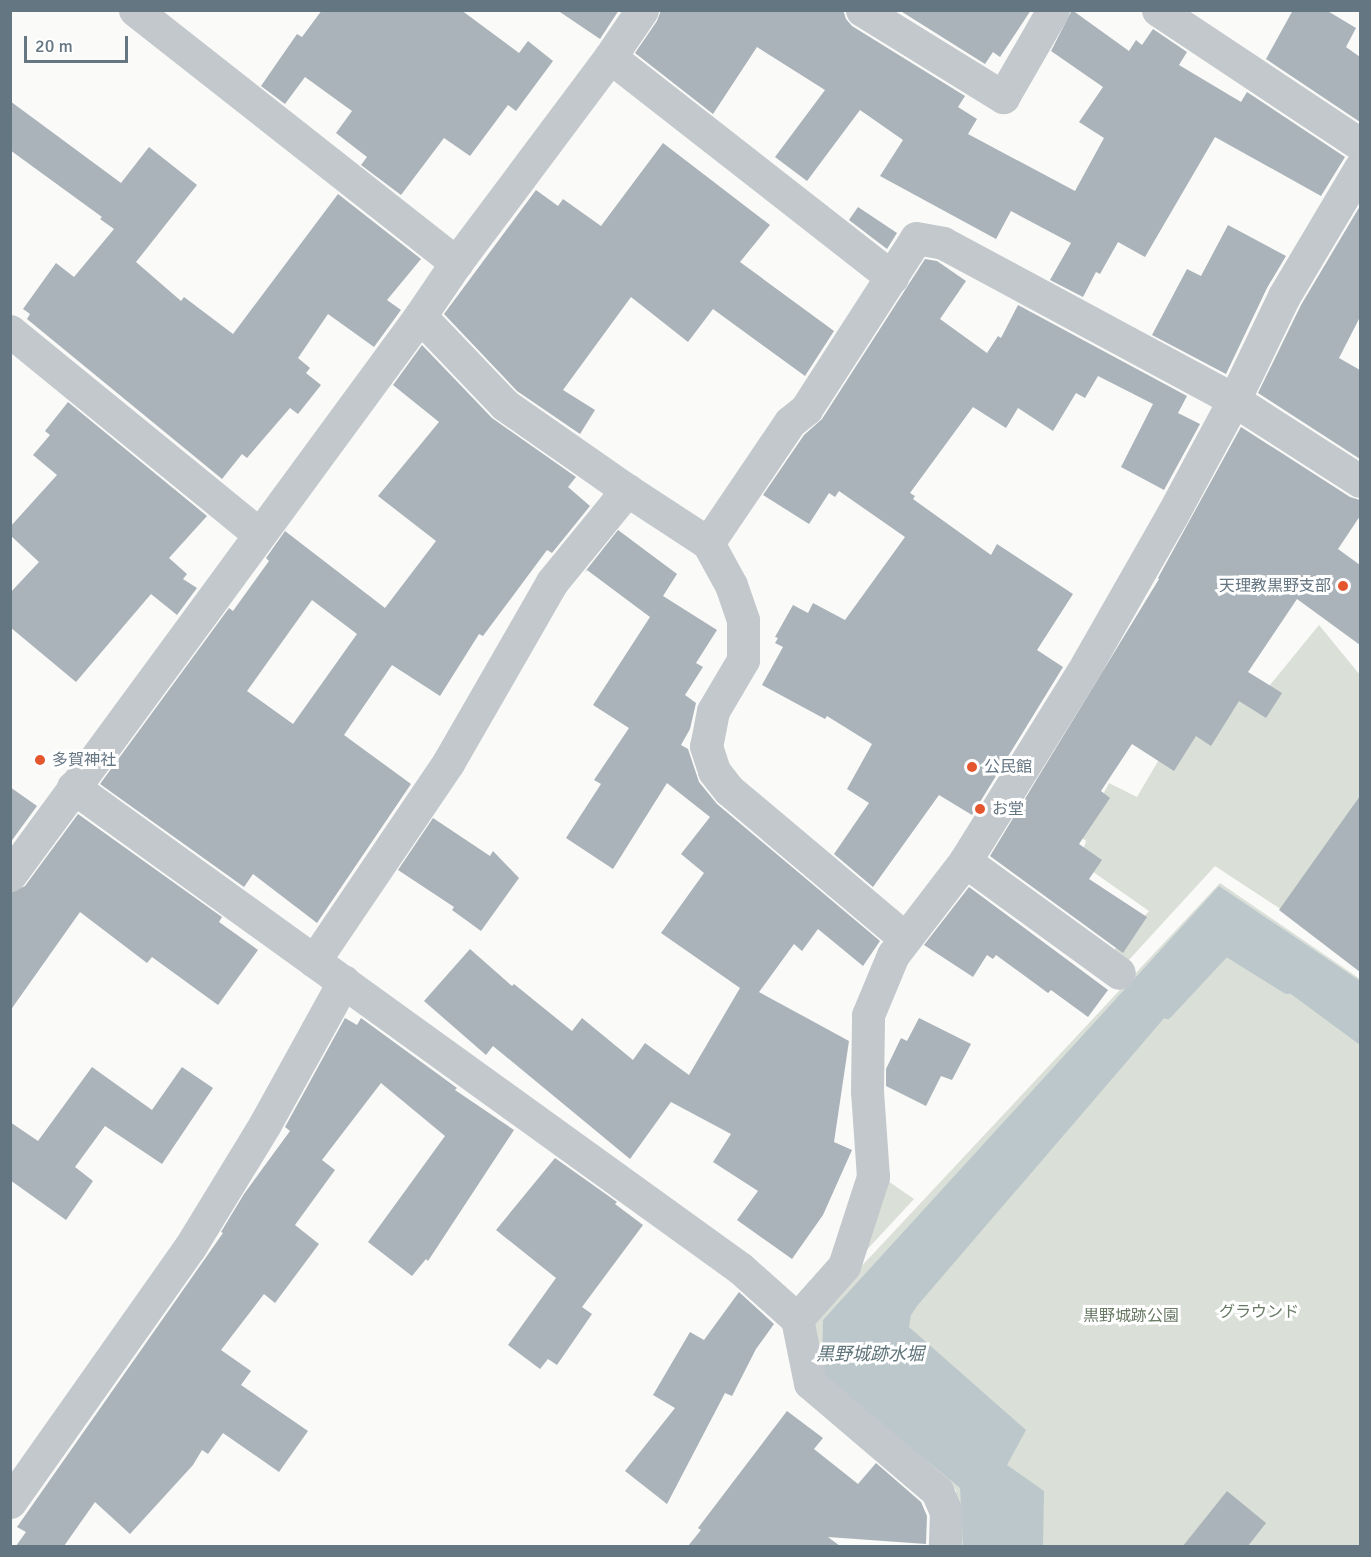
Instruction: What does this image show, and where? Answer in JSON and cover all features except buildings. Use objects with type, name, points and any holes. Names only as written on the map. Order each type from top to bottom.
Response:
[{"type":"street","points":[[135,10],[456,263]]},
{"type":"street","points":[[10,875],[420,316],[456,263],[610,57],[642,10]]},
{"type":"street","points":[[862,10],[1003,97],[1053,10]]},
{"type":"street","points":[[1158,10],[1360,144]]},
{"type":"street","points":[[610,57],[892,278]]},
{"type":"street","points":[[797,1319],[844,1266],[873,1177],[867,1091],[868,1015],[893,955],[965,861],[1087,664],[1234,400],[1284,296],[1360,168]]},
{"type":"street","points":[[708,543],[789,422],[806,409],[916,238],[943,243],[1234,400],[1360,481]]},
{"type":"street","points":[[420,316],[505,405],[708,543],[731,585],[743,620],[743,660],[713,711],[705,746],[714,771],[729,790],[905,938]]},
{"type":"street","points":[[10,331],[259,534]]},
{"type":"street","points":[[314,961],[448,763],[552,582],[627,490]]},
{"type":"street","points":[[73,787],[344,981],[571,1149],[740,1268],[797,1319],[810,1383],[937,1491],[946,1512],[945,1546]]},
{"type":"street","points":[[965,861],[1119,973]]},
{"type":"street","points":[[10,1502],[190,1246],[265,1124],[344,981]]},
{"type":"green space","points":[[1319,625],[1360,675],[1360,937],[1349,954],[1215,866],[1127,962],[1113,951],[1149,911],[1079,862],[1086,841],[1049,814],[1091,817],[1109,783],[1137,797],[1174,734],[1225,689],[1252,707]]},
{"type":"green space","name":"黒野城跡公園","points":[[1220,883],[1360,979],[1360,1546],[958,1546],[956,1490],[820,1377],[813,1318]]},
{"type":"green space","points":[[888,1181],[914,1199],[850,1268]]},
{"type":"water","name":"黒野城跡水堀","points":[[1219,886],[1360,981],[1360,1045],[1226,946],[917,1306],[911,1315],[909,1327],[1026,1430],[1007,1465],[1044,1491],[1043,1546],[963,1546],[960,1488],[822,1375],[823,1320]]},
{"type":"waterway","points":[[1167,1014],[1226,951],[1287,989]]},
{"type":"place","name":"天理教黒野支部","points":[[1343,586]]},
{"type":"place","name":"多賀神社","points":[[40,760]]},
{"type":"place","name":"公民館","points":[[972,767]]},
{"type":"place","name":"お堂","points":[[980,809]]},
{"type":"park label","name":"グラウンド","points":[[1259,1312]]}]
